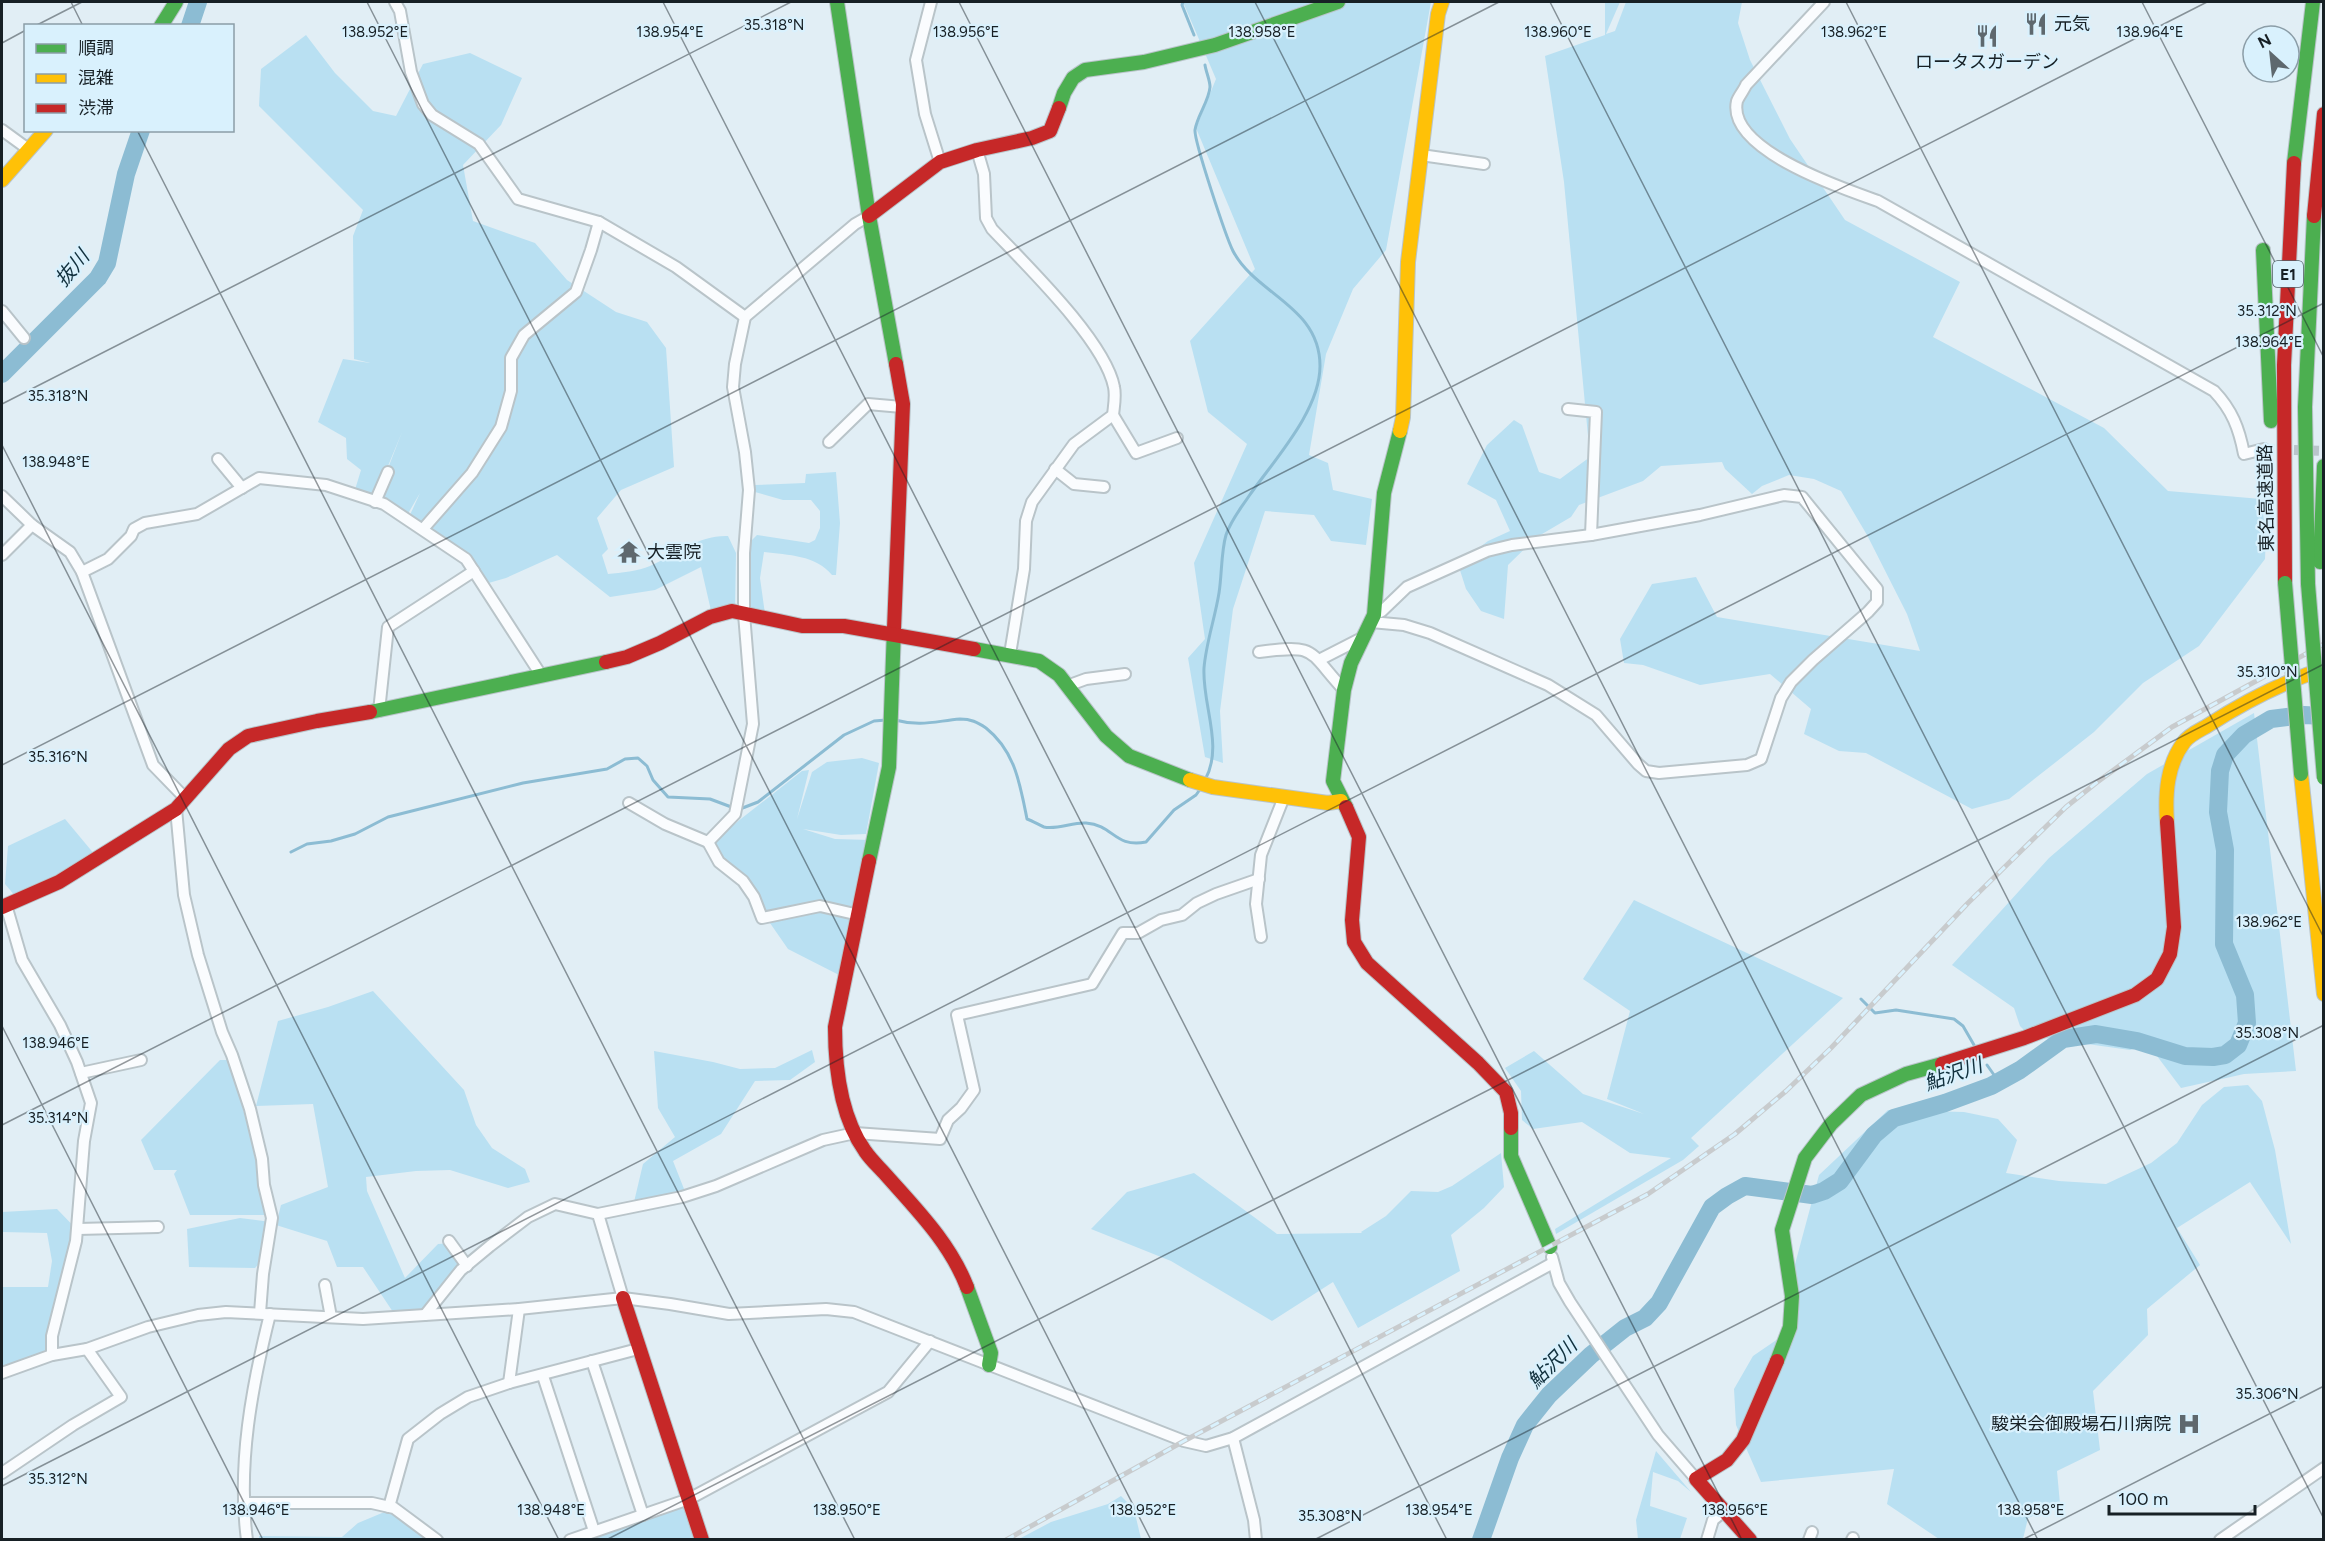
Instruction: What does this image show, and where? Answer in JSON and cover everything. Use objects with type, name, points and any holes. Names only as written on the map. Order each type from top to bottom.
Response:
[{"type":"main road","points":[[162,24],[176,2]]},
{"type":"main road","points":[[837,2],[869,216],[902,407],[893,634],[893,720],[889,767],[835,1027],[835,1052],[844,1106],[855,1133],[865,1151],[936,1232],[959,1266],[991,1353],[989,1365]]},
{"type":"main road","points":[[869,216],[940,162],[977,150],[1032,138],[1050,131],[1064,93],[1073,78],[1085,70],[1144,62],[1215,45],[1338,2]]},
{"type":"main road","points":[[1442,2],[1438,14],[1408,262],[1405,313],[1405,398],[1399,439],[1381,511],[1372,618],[1351,663],[1344,690],[1332,781],[1357,828],[1359,837],[1352,920],[1354,942],[1366,963],[1479,1063],[1506,1092],[1511,1113],[1511,1156],[1550,1247]]},
{"type":"main road","name":"東名高速道路","points":[[2313,2],[2300,105],[2285,315],[2284,549],[2301,774],[2324,994]]},
{"type":"main road","name":"E1","points":[[2324,114],[2312,237],[2305,380],[2324,778]]},
{"type":"main road","points":[[2,180],[43,132]]},
{"type":"main road","points":[[2264,250],[2271,426],[2284,549]]},
{"type":"main road","points":[[2324,466],[2314,583],[2324,725]]},
{"type":"main road","points":[[4,906],[59,882],[181,803],[230,749],[248,736],[379,711],[627,657],[660,643],[710,616],[732,611],[802,626],[844,626],[1039,661],[1059,675],[1106,736],[1129,756],[1161,770],[1214,787],[1328,803],[1341,801]]},
{"type":"main road","points":[[1750,1539],[1696,1479],[1727,1460],[1743,1440],[1790,1327],[1792,1296],[1782,1230],[1805,1158],[1831,1124],[1860,1095],[1906,1074],[2024,1038],[2135,995],[2157,979],[2170,954],[2174,927],[2165,796],[2169,773],[2185,740],[2243,703],[2301,676],[2324,669]]},
{"type":"main road","points":[[623,1298],[702,1539]]},
{"type":"street","points":[[395,2],[400,11],[416,89],[423,104],[432,115],[479,144],[518,199],[598,222],[676,267],[745,317]]},
{"type":"street","points":[[931,2],[916,60],[925,114],[940,162]]},
{"type":"street","points":[[1824,2],[1746,85],[1737,102],[1746,133],[1758,146],[1828,183],[1878,201],[2214,391],[2225,402],[2234,417],[2244,454],[2264,448]]},
{"type":"street","points":[[2,130],[28,148]]},
{"type":"street","points":[[977,150],[984,174],[986,218],[992,229],[1101,352],[1114,387],[1113,415],[1136,453],[1177,438]]},
{"type":"street","points":[[1421,155],[1484,164]]},
{"type":"street","points":[[708,842],[735,814],[753,724],[744,614],[744,553],[749,490],[734,387],[735,364],[745,317],[855,224],[869,216]]},
{"type":"street","points":[[423,529],[472,473],[501,427],[511,391],[511,358],[524,335],[576,292],[598,222]]},
{"type":"street","points":[[2,311],[24,338]]},
{"type":"street","points":[[829,442],[868,404],[902,407]]},
{"type":"street","points":[[1568,408],[1596,411],[1591,535]]},
{"type":"street","points":[[1010,654],[1024,569],[1026,520],[1032,502],[1074,444],[1113,415]]},
{"type":"street","points":[[218,459],[242,488]]},
{"type":"street","points":[[1055,469],[1074,484],[1104,487]]},
{"type":"street","points":[[375,502],[387,472]]},
{"type":"street","points":[[82,572],[108,559],[131,536],[134,529],[145,523],[197,514],[259,478],[326,485],[384,504],[466,559],[541,675]]},
{"type":"street","points":[[1784,495],[1802,497],[1877,589],[1877,602],[1868,612],[1791,682],[1781,698],[1761,759],[1747,765],[1659,773],[1646,771],[1596,715],[1548,685],[1430,633],[1372,618],[1407,587],[1487,551],[1700,515],[1784,495]]},
{"type":"street","points":[[2,496],[32,525],[70,552],[82,572],[153,765],[181,803],[184,895],[198,955],[222,1032],[250,1109],[262,1159],[264,1185],[272,1218],[263,1274],[265,1313],[245,1468],[244,1503],[247,1539]]},
{"type":"street","points":[[2,555],[32,525]]},
{"type":"street","points":[[379,711],[388,627],[474,570]]},
{"type":"street","points":[[1319,660],[1362,638]]},
{"type":"street","points":[[1259,652],[1302,648],[1319,660],[1344,690]]},
{"type":"street","points":[[1067,686],[1086,679],[1125,674]]},
{"type":"street","points":[[1261,937],[1256,904],[1261,855],[1284,797]]},
{"type":"street","points":[[629,803],[665,824],[708,842],[719,862],[743,881],[754,897],[762,918],[820,906],[859,915]]},
{"type":"street","points":[[425,1315],[466,1266],[528,1217],[555,1204],[598,1214],[682,1197],[716,1186],[823,1140],[855,1133],[940,1139],[948,1120],[961,1108],[974,1090],[957,1015],[1092,984],[1123,933],[1138,933],[1161,920],[1182,915],[1197,903],[1216,894],[1258,879]]},
{"type":"street","points":[[4,906],[22,960],[60,1025],[81,1073],[90,1103],[84,1141],[78,1228],[52,1336],[52,1355]]},
{"type":"street","points":[[81,1073],[141,1060]]},
{"type":"street","points":[[598,1214],[623,1298]]},
{"type":"street","points":[[78,1228],[158,1227]]},
{"type":"street","points":[[449,1241],[466,1266]]},
{"type":"street","points":[[1550,1247],[1560,1283],[1589,1331],[1658,1435],[1696,1479]]},
{"type":"street","points":[[2,1373],[52,1355],[87,1348],[148,1327],[198,1315],[226,1312],[363,1319],[519,1309],[623,1298],[729,1314],[826,1309],[854,1312],[1196,1445],[1206,1446],[1233,1438],[1553,1263]]},
{"type":"street","points":[[326,1285],[331,1317]]},
{"type":"street","points":[[509,1383],[519,1309]]},
{"type":"street","points":[[570,1539],[688,1499],[888,1392],[930,1341]]},
{"type":"street","points":[[2,1473],[73,1425],[121,1397],[87,1348]]},
{"type":"street","points":[[389,1507],[408,1439],[440,1414],[468,1398],[509,1383],[543,1376],[592,1360],[638,1349]]},
{"type":"street","points":[[592,1360],[643,1515]]},
{"type":"street","points":[[543,1376],[594,1531]]},
{"type":"street","points":[[1233,1438],[1254,1520],[1256,1539]]},
{"type":"street","points":[[2220,1539],[2324,1468]]},
{"type":"street","points":[[244,1503],[372,1503],[394,1508],[437,1539]]},
{"type":"street","points":[[1707,1539],[1713,1520],[1724,1511]]},
{"type":"shaded area","points":[[1183,2],[1431,2],[1386,250],[1353,289],[1326,354],[1309,455],[1328,463],[1333,490],[1372,499],[1366,545],[1331,541],[1314,515],[1265,511],[1233,609],[1220,711],[1223,763],[1205,757],[1188,658],[1205,639],[1194,563],[1247,444],[1208,412],[1190,341],[1255,269],[1196,128],[1216,79]]},
{"type":"shaded area","points":[[1605,2],[1620,2],[1606,34],[1615,31],[1626,2],[1742,2],[1738,23],[1750,60],[1790,139],[1845,220],[1960,282],[1933,337],[2104,428],[2168,491],[2261,499],[2266,535],[2265,559],[2199,646],[2143,683],[2094,732],[2009,799],[1972,809],[1866,753],[1839,751],[1804,734],[1811,709],[1770,674],[1700,685],[1643,665],[1624,663],[1620,639],[1652,584],[1696,577],[1717,617],[1920,651],[1907,614],[1867,535],[1841,491],[1814,479],[1789,475],[1762,486],[1752,494],[1725,469],[1722,462],[1661,466],[1643,481],[1579,505],[1571,517],[1537,537],[1508,565],[1504,619],[1481,611],[1466,589],[1458,564],[1488,541],[1510,531],[1496,500],[1467,484],[1487,445],[1514,420],[1522,425],[1539,472],[1560,479],[1590,457],[1564,182],[1545,56],[1605,35]]},
{"type":"shaded area","points":[[306,35],[335,73],[373,111],[396,116],[423,64],[470,53],[522,78],[501,125],[463,165],[473,221],[535,243],[567,280],[616,312],[647,322],[666,348],[674,467],[621,490],[597,518],[608,549],[602,555],[608,574],[645,568],[697,542],[728,536],[736,553],[735,612],[712,615],[701,567],[655,590],[610,597],[557,555],[506,578],[485,584],[473,571],[409,517],[420,493],[406,517],[375,502],[402,432],[374,500],[354,493],[361,470],[347,459],[346,438],[318,422],[343,359],[370,363],[354,359],[353,236],[363,210],[259,106],[261,69]]},
{"type":"shaded area","points":[[836,472],[840,523],[836,575],[832,575],[818,563],[810,560],[792,555],[764,552],[760,578],[765,614],[744,608],[749,543],[757,535],[809,543],[815,540],[820,528],[820,511],[811,500],[783,500],[755,492],[755,485],[805,483],[806,474]]},
{"type":"shaded area","points":[[2254,713],[2296,1071],[2244,1074],[2181,1088],[2148,1044],[2130,1050],[2030,1036],[2020,1026],[2014,1008],[1952,965],[2049,858],[2147,774]]},
{"type":"shaded area","points":[[862,758],[879,763],[866,834],[841,835],[803,829],[835,839],[871,840],[841,976],[788,949],[761,910],[709,844],[802,771],[809,770],[797,819],[812,772],[827,762]]},
{"type":"shaded area","points":[[65,819],[95,855],[16,897],[5,884],[8,846]]},
{"type":"shaded area","points":[[1634,900],[1843,998],[1691,1138],[1699,1146],[1683,1160],[1556,1234],[1555,1229],[1671,1158],[1630,1153],[1582,1122],[1533,1129],[1522,1120],[1521,1091],[1505,1068],[1534,1051],[1583,1094],[1644,1114],[1607,1099],[1630,1011],[1583,979]]},
{"type":"shaded area","points":[[373,991],[464,1090],[476,1125],[492,1148],[525,1169],[530,1182],[508,1188],[450,1170],[416,1171],[366,1177],[367,1191],[405,1278],[438,1244],[453,1243],[465,1261],[424,1308],[395,1315],[363,1267],[337,1267],[327,1241],[276,1225],[281,1205],[328,1187],[313,1104],[256,1106],[278,1021]]},
{"type":"shaded area","points":[[812,1050],[815,1062],[790,1080],[755,1081],[721,1134],[673,1161],[686,1194],[634,1202],[643,1164],[675,1137],[658,1108],[654,1051],[740,1069],[775,1068]]},
{"type":"shaded area","points":[[220,1060],[230,1060],[252,1143],[267,1215],[190,1215],[174,1174],[177,1170],[154,1170],[141,1140]]},
{"type":"shaded area","points":[[2248,1085],[2262,1101],[2275,1150],[2291,1244],[2250,1182],[2177,1228],[2200,1265],[2147,1309],[2148,1335],[2093,1391],[2100,1450],[2057,1471],[2060,1504],[2028,1518],[2023,1539],[1939,1539],[1887,1504],[1894,1469],[1761,1482],[1736,1425],[1734,1389],[1753,1356],[1788,1332],[1794,1268],[1819,1175],[1888,1110],[1964,1112],[1998,1119],[2017,1140],[2006,1173],[2059,1181],[2106,1184],[2151,1163],[2177,1143],[2202,1105],[2224,1087]]},
{"type":"shaded area","points":[[1501,1153],[1504,1187],[1484,1208],[1451,1235],[1460,1271],[1358,1328],[1333,1282],[1272,1321],[1171,1261],[1091,1229],[1127,1192],[1194,1173],[1277,1234],[1362,1233],[1386,1216],[1411,1191],[1438,1192],[1452,1186]]},
{"type":"shaded area","points":[[57,1209],[83,1236],[52,1355],[2,1371],[2,1287],[48,1287],[52,1261],[47,1233],[2,1232],[2,1212]]},
{"type":"shaded area","points":[[240,1218],[271,1222],[274,1248],[255,1268],[189,1267],[187,1229]]},
{"type":"shaded area","points":[[1656,1451],[1691,1492],[1678,1481],[1653,1472],[1650,1506],[1687,1518],[1680,1539],[1638,1539],[1636,1520]]},
{"type":"shaded area","points":[[1121,1496],[1134,1509],[1141,1539],[1019,1539],[1051,1522],[1108,1504]]},
{"type":"shaded area","points":[[689,1502],[702,1540],[582,1540]]},
{"type":"shaded area","points":[[394,1508],[434,1539],[259,1540],[259,1536],[342,1537],[358,1523]]},
{"type":"waterway","name":"抜川","points":[[191,24],[198,2]]},
{"type":"waterway","points":[[1183,2],[1182,5],[1194,35]]},
{"type":"waterway","points":[[1205,65],[1210,87],[1208,98],[1196,125],[1196,138],[1229,242],[1243,266],[1299,315],[1310,329],[1317,346],[1320,366],[1318,383],[1304,417],[1236,514],[1226,535],[1219,593],[1204,668],[1213,739],[1213,753],[1205,780]]},
{"type":"waterway","name":"抜川","points":[[2,374],[98,278],[107,263],[126,174],[140,132]]},
{"type":"waterway","name":"鮎沢川","points":[[1481,1540],[1510,1458],[1525,1425],[1549,1395],[1591,1355],[1625,1328],[1645,1318],[1659,1303],[1712,1207],[1727,1196],[1745,1186],[1812,1195],[1824,1191],[1840,1181],[1874,1135],[1894,1118],[1991,1086],[2020,1070],[2063,1039],[2096,1034],[2137,1041],[2185,1056],[2213,1057],[2225,1055],[2238,1045],[2247,1023],[2245,995],[2224,944],[2225,850],[2218,812],[2220,771],[2225,755],[2244,735],[2271,719],[2304,715],[2324,716]]},
{"type":"waterway","points":[[895,720],[921,723],[964,719],[974,721],[986,728],[1004,747],[1015,769],[1027,819],[1044,827],[1054,828],[1086,823],[1103,828],[1127,842],[1146,842],[1174,810],[1196,795],[1201,788]]},
{"type":"waterway","points":[[740,809],[758,802],[844,735],[874,721],[886,720]]},
{"type":"waterway","points":[[291,852],[307,844],[331,841],[355,834],[388,817],[523,783],[607,769],[625,759],[638,758],[647,766],[653,780],[668,797],[710,799],[734,808]]},
{"type":"waterway","points":[[1861,999],[1875,1013],[1896,1010],[1954,1019],[1963,1026],[1974,1045]]},
{"type":"waterway","points":[[1987,1065],[1999,1082]]},
{"type":"tunnel","points":[[2264,449],[2324,451]]},
{"type":"railway","points":[[1006,1540],[1184,1441],[1648,1194],[1735,1134],[1786,1091],[1831,1048],[1968,903],[2066,807],[2172,727],[2324,644]]},
{"type":"traffic: fast","points":[[162,24],[176,2]]},
{"type":"traffic: fast","points":[[837,2],[869,216],[896,364]]},
{"type":"traffic: fast","points":[[1059,108],[1064,93],[1073,78],[1085,70],[1144,62],[1215,45],[1338,2]]},
{"type":"traffic: fast","points":[[2294,163],[2313,2]]},
{"type":"traffic: fast","points":[[2308,584],[2305,407],[2314,216]]},
{"type":"traffic: fast","points":[[2263,250],[2271,421]]},
{"type":"traffic: fast","points":[[1346,807],[1333,781],[1344,690],[1351,663],[1374,615],[1384,493],[1400,431]]},
{"type":"traffic: fast","points":[[2320,562],[2324,466]]},
{"type":"traffic: fast","points":[[2285,583],[2301,774]]},
{"type":"traffic: fast","points":[[2308,584],[2324,778]]},
{"type":"traffic: fast","points":[[869,861],[889,767],[894,629]]},
{"type":"traffic: fast","points":[[974,649],[1039,661],[1059,675],[1106,736],[1129,756],[1190,780]]},
{"type":"traffic: fast","points":[[370,712],[606,662]]},
{"type":"traffic: fast","points":[[1777,1361],[1790,1327],[1792,1296],[1782,1230],[1805,1158],[1831,1124],[1861,1095],[1906,1074],[1942,1064]]},
{"type":"traffic: fast","points":[[1511,1128],[1511,1156],[1550,1247]]},
{"type":"traffic: fast","points":[[967,1287],[991,1353],[989,1365]]},
{"type":"traffic: slow","points":[[1400,431],[1403,417],[1408,262],[1438,14],[1442,2]]},
{"type":"traffic: slow","points":[[2,180],[44,132]]},
{"type":"traffic: slow","points":[[2167,822],[2168,780],[2174,760],[2186,739],[2264,693],[2324,669]]},
{"type":"traffic: slow","points":[[2301,774],[2324,994]]},
{"type":"traffic: slow","points":[[1190,780],[1213,787],[1328,803],[1341,801]]},
{"type":"traffic: jam","points":[[869,216],[940,162],[977,150],[1032,138],[1050,131],[1059,108]]},
{"type":"traffic: jam","points":[[2314,216],[2324,114]]},
{"type":"traffic: jam","points":[[2285,583],[2284,365],[2294,163]]},
{"type":"traffic: jam","points":[[894,629],[903,404],[896,364]]},
{"type":"traffic: jam","points":[[606,662],[627,657],[710,617],[732,611],[802,626],[844,626],[974,649]]},
{"type":"traffic: jam","points":[[2,907],[59,882],[176,809],[229,749],[248,736],[370,712]]},
{"type":"traffic: jam","points":[[1346,807],[1359,837],[1352,920],[1354,942],[1367,963],[1478,1063],[1506,1092],[1511,1113],[1511,1128]]},
{"type":"traffic: jam","points":[[1942,1064],[2024,1038],[2135,995],[2157,979],[2170,954],[2174,927],[2167,822]]},
{"type":"traffic: jam","points":[[869,861],[835,1027],[836,1059],[841,1091],[850,1123],[865,1151],[942,1241],[967,1287]]},
{"type":"traffic: jam","points":[[623,1298],[702,1540]]},
{"type":"traffic: jam","points":[[1750,1540],[1696,1479],[1727,1460],[1743,1440],[1777,1361]]},
{"type":"place","name":"元気","points":[[2036,24]]},
{"type":"place","name":"ロータスガーデン","points":[[1987,36]]},
{"type":"place","name":"大雲院","points":[[629,552]]},
{"type":"place","name":"駿栄会御殿場石川病院","points":[[2189,1424]]}]
